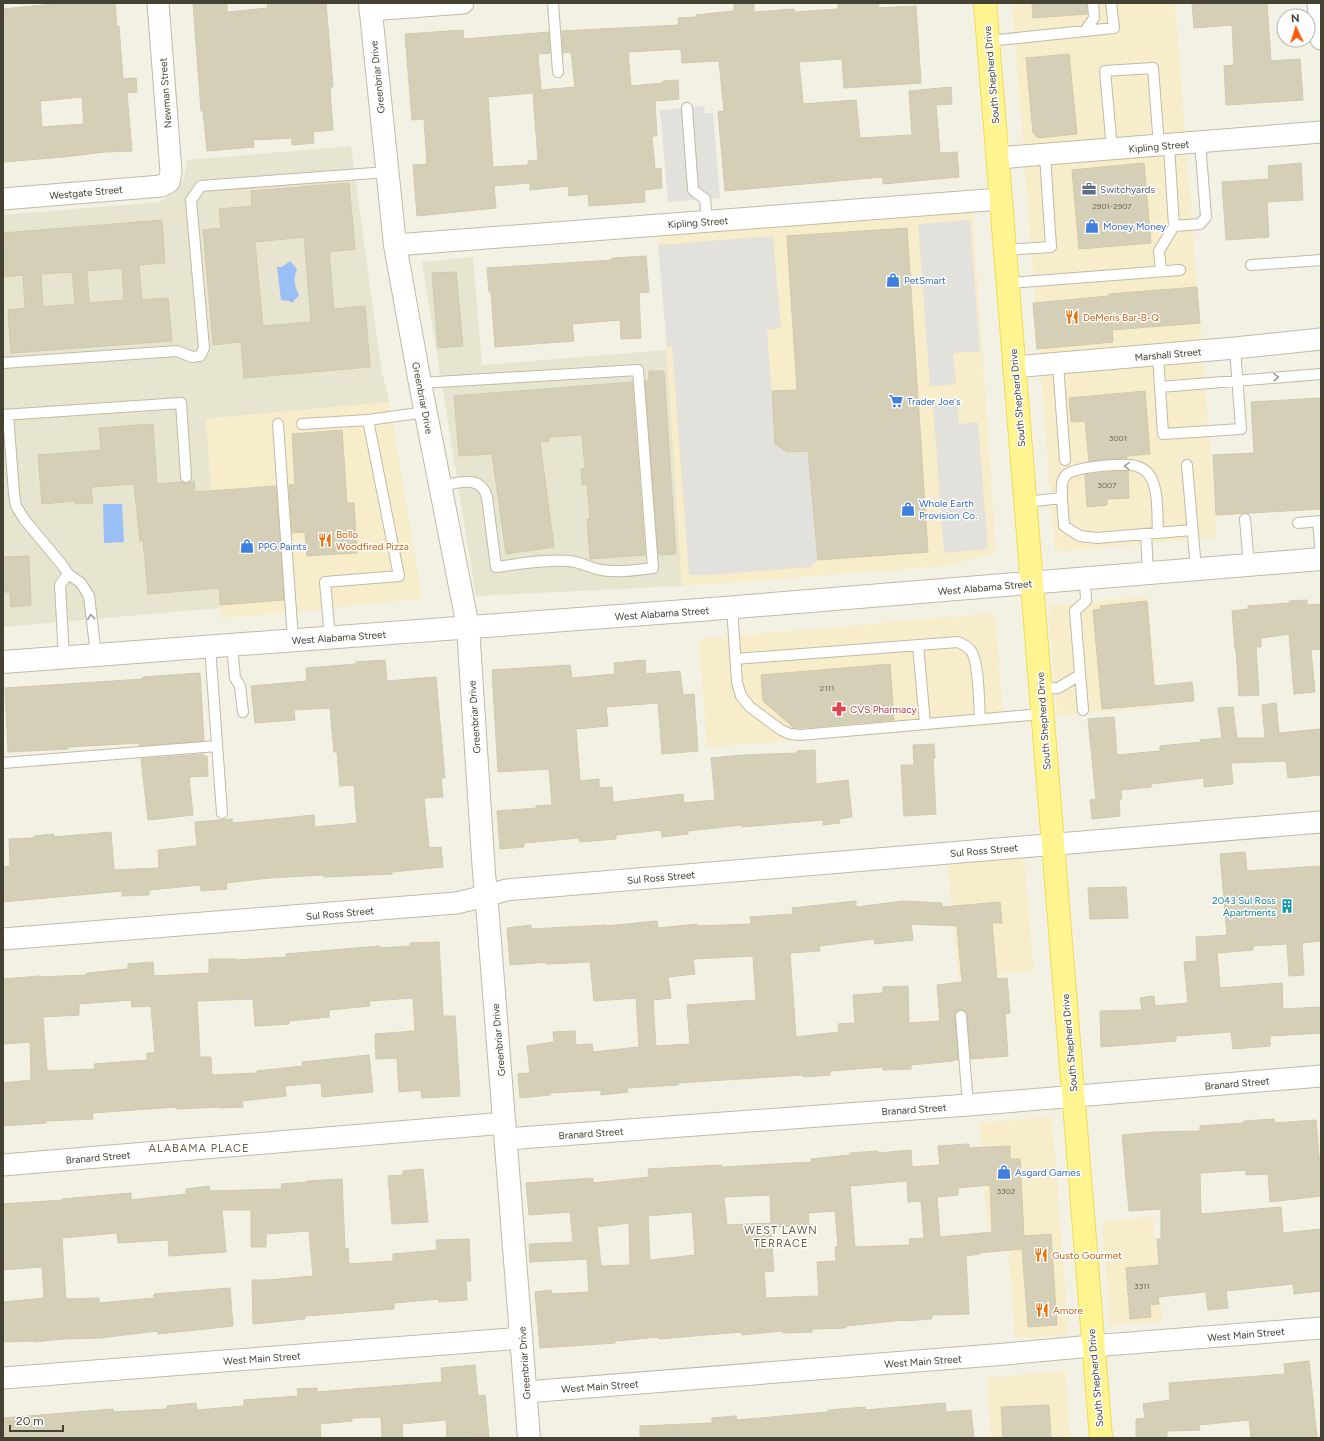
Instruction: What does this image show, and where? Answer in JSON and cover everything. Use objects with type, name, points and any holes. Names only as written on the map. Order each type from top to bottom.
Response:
[{"type":"main road","name":"South Shepherd Drive","points":[[985,3],[1092,1346],[1101,1438]]},
{"type":"street","name":"Newman Street","points":[[158,3],[171,172],[169,182]]},
{"type":"street","points":[[370,7],[463,3]]},
{"type":"street","points":[[1318,3],[1321,39]]},
{"type":"street","name":"Greenbriar Drive","points":[[370,7],[395,245],[420,383],[468,627],[484,873],[529,1438]]},
{"type":"street","name":"Kipling Street","points":[[998,158],[1321,132]]},
{"type":"street","name":"Westgate Street","points":[[3,199],[161,186],[169,182]]},
{"type":"street","name":"Kipling Street","points":[[395,245],[1001,199]]},
{"type":"street","name":"Marshall Street","points":[[1014,367],[1321,339]]},
{"type":"street","name":"West Alabama Street","points":[[3,662],[732,607],[1321,559]]},
{"type":"street","name":"Sul Ross Street","points":[[3,939],[456,903],[506,890],[1321,822]]},
{"type":"street","name":"Branard Street","points":[[3,1165],[505,1131],[968,1105],[1321,1076]]},
{"type":"street","name":"West Main Street","points":[[526,1392],[990,1356],[1092,1346],[1321,1328]]},
{"type":"street","name":"West Main Street","points":[[3,1378],[522,1338]]},
{"type":"lane","points":[[553,3],[558,72]]},
{"type":"lane","points":[[1085,31],[1094,18],[1093,3]]},
{"type":"lane","points":[[988,42],[1114,28],[1111,3]]},
{"type":"lane","points":[[1112,150],[1105,71],[1153,68],[1174,226],[1159,251],[1161,271]]},
{"type":"lane","points":[[687,108],[693,190],[705,199],[707,222]]},
{"type":"lane","points":[[1174,226],[1200,224],[1206,217],[1200,142]]},
{"type":"lane","points":[[1005,250],[1051,247],[1045,155]]},
{"type":"lane","points":[[3,363],[177,351],[192,357],[200,356],[204,348],[191,200],[201,186],[387,172]]},
{"type":"lane","points":[[1251,265],[1321,260]]},
{"type":"lane","points":[[1008,283],[1180,270]]},
{"type":"lane","points":[[1158,355],[1163,434],[1241,429],[1235,348]]},
{"type":"lane","points":[[1058,364],[1065,460]]},
{"type":"lane","points":[[420,383],[638,370],[653,568],[611,571],[600,570],[585,564],[570,561],[555,560],[496,567],[487,497],[484,488],[478,484],[466,481],[440,486]]},
{"type":"lane","points":[[1160,387],[1321,374]]},
{"type":"lane","points":[[96,655],[89,596],[81,583],[68,574],[16,506],[6,415],[181,403],[186,477]]},
{"type":"lane","points":[[302,424],[368,420],[426,412]]},
{"type":"lane","points":[[330,638],[325,582],[399,576],[368,420]]},
{"type":"lane","points":[[278,424],[293,640]]},
{"type":"lane","points":[[1158,533],[1155,486],[1150,474],[1140,467],[1129,465],[1087,468],[1073,471],[1066,475],[1061,484],[1064,526],[1080,536],[1097,538],[1158,533],[1192,530]]},
{"type":"lane","points":[[1187,465],[1196,569]]},
{"type":"lane","points":[[1025,502],[1062,498]]},
{"type":"lane","points":[[1245,519],[1249,565]]},
{"type":"lane","points":[[1298,523],[1319,522],[1321,555]]},
{"type":"lane","points":[[1146,534],[1148,573]]},
{"type":"lane","points":[[64,658],[60,585],[68,574]]},
{"type":"lane","points":[[1083,710],[1075,611],[1086,601],[1084,579]]},
{"type":"lane","points":[[732,607],[737,682],[741,696],[750,707],[781,730],[790,734],[800,735],[1042,714]]},
{"type":"lane","points":[[735,659],[958,642],[966,645],[972,652],[975,663],[980,719]]},
{"type":"lane","points":[[232,645],[235,678],[240,686],[243,712]]},
{"type":"lane","points":[[918,645],[925,724]]},
{"type":"lane","points":[[210,647],[222,813]]},
{"type":"lane","points":[[1040,689],[1058,688],[1080,675]]},
{"type":"lane","points":[[3,763],[217,746]]},
{"type":"lane","points":[[961,1016],[968,1105]]},
{"type":"shaded area","points":[[1012,3],[1175,3],[1217,537],[1055,552]]},
{"type":"shaded area","points":[[704,106],[705,113],[713,113],[720,198],[668,202],[660,110]]},
{"type":"shaded area","points":[[351,146],[381,367],[389,402],[206,419],[219,608],[3,627],[3,215],[160,202],[183,180],[188,160]]},
{"type":"shaded area","points":[[973,212],[996,553],[944,566],[682,586],[659,235]]},
{"type":"shaded area","points":[[970,220],[980,351],[953,353],[956,384],[930,386],[918,224]]},
{"type":"shaded area","points":[[773,236],[781,328],[767,330],[775,444],[787,452],[808,451],[818,560],[811,567],[709,575],[689,575],[672,347],[667,347],[658,245]]},
{"type":"shaded area","points":[[473,257],[482,365],[667,350],[682,586],[476,596],[422,262]]},
{"type":"shaded area","points":[[389,402],[422,598],[304,611],[220,618],[206,419]]},
{"type":"shaded area","points":[[957,402],[959,424],[978,422],[988,549],[944,553],[933,404]]},
{"type":"shaded area","points":[[1148,597],[1158,707],[1057,716],[1048,606]]},
{"type":"shaded area","points":[[995,613],[1004,725],[707,747],[699,639]]},
{"type":"shaded area","points":[[1024,858],[1034,971],[958,978],[948,865]]},
{"type":"shaded area","points":[[1052,1117],[1069,1334],[1015,1338],[1007,1228],[988,1229],[979,1123]]},
{"type":"shaded area","points":[[1153,1216],[1162,1321],[1110,1326],[1102,1222]]},
{"type":"shaded area","points":[[1066,1371],[1070,1438],[991,1438],[987,1378]]},
{"type":"water","points":[[290,261],[297,269],[295,282],[299,295],[292,303],[290,301],[281,300],[277,267],[282,267]]},
{"type":"water","points":[[103,504],[122,504],[124,542],[104,543]]},
{"type":"building","points":[[63,3],[115,3],[117,27],[119,26],[123,79],[136,78],[137,92],[127,93],[132,151],[105,152],[3,162],[3,9]],"holes":[[[82,97],[84,124],[42,127],[40,101]]]},
{"type":"building","points":[[193,3],[227,3],[227,12],[268,8],[267,3],[326,3],[333,86],[330,89],[333,130],[313,132],[314,143],[292,145],[292,138],[253,140],[254,147],[207,151],[203,111],[201,111]]},
{"type":"building","points":[[734,3],[754,3],[754,12],[794,9],[795,12],[838,9],[838,3],[878,3],[879,8],[916,6],[921,83],[844,88],[842,59],[799,62],[803,104],[856,100],[860,138],[912,135],[909,91],[951,87],[952,104],[936,105],[940,153],[957,152],[959,177],[883,184],[883,177],[725,191],[718,112],[724,111],[719,61],[682,63],[681,49],[628,52],[631,86],[678,80],[679,99],[655,101],[657,136],[652,136],[655,169],[661,168],[662,188],[644,190],[645,202],[589,206],[588,194],[569,196],[568,186],[530,190],[530,183],[494,186],[496,208],[417,216],[413,165],[427,164],[424,119],[412,120],[405,34],[463,30],[464,39],[549,32],[550,53],[538,54],[541,90],[575,87],[571,52],[563,53],[562,31],[679,25],[678,18],[696,17],[696,15],[734,11]],"holes":[[[533,93],[538,160],[528,161],[528,165],[493,167],[488,97]]]},
{"type":"building","points":[[1032,3],[1087,3],[1087,14],[1033,18]]},
{"type":"building","points":[[1192,3],[1267,3],[1271,61],[1300,59],[1303,100],[1226,105],[1224,66],[1234,65],[1232,25],[1194,28]]},
{"type":"building","points":[[1069,54],[1077,134],[1038,138],[1033,133],[1026,58]]},
{"type":"building","points":[[1144,163],[1151,243],[1079,249],[1072,170]]},
{"type":"building","points":[[1301,163],[1303,200],[1267,202],[1269,237],[1226,240],[1222,182],[1269,179],[1268,166]]},
{"type":"building","points":[[349,183],[355,249],[329,252],[334,309],[365,306],[370,367],[244,378],[241,342],[213,345],[203,230],[221,228],[219,209],[252,206],[251,191]],"holes":[[[304,237],[311,322],[263,326],[255,242]]]},
{"type":"building","points":[[162,220],[165,263],[139,265],[142,300],[168,298],[172,341],[11,353],[8,310],[25,308],[23,275],[5,277],[3,233]],"holes":[[[122,268],[124,300],[89,303],[87,271]],[[72,272],[75,304],[43,307],[41,274]]]},
{"type":"building","points":[[907,228],[928,552],[818,560],[808,451],[787,452],[775,444],[772,391],[797,390],[787,236]]},
{"type":"building","points":[[646,256],[649,292],[639,293],[641,338],[621,339],[620,320],[572,324],[574,341],[495,347],[491,292],[489,292],[487,268],[612,260],[612,258]]},
{"type":"building","points":[[456,272],[463,346],[438,348],[432,273]]},
{"type":"building","points":[[1197,287],[1200,323],[1112,330],[1113,342],[1037,349],[1033,303],[1109,296],[1109,294]]},
{"type":"building","points":[[649,371],[664,371],[676,554],[658,554],[645,381],[649,381]]},
{"type":"building","points":[[632,382],[645,555],[590,559],[587,519],[590,519],[587,484],[582,485],[581,469],[585,469],[582,435],[549,437],[549,441],[540,442],[554,547],[506,554],[492,454],[459,456],[454,396]]},
{"type":"building","points":[[1145,391],[1150,454],[1127,456],[1127,458],[1089,461],[1085,421],[1071,422],[1069,398]]},
{"type":"building","points":[[1321,398],[1321,509],[1216,515],[1213,455],[1254,453],[1251,402]]},
{"type":"building","points":[[153,424],[157,484],[187,483],[194,481],[195,492],[276,486],[284,600],[220,605],[219,588],[148,594],[143,540],[140,541],[134,484],[91,487],[93,503],[75,504],[75,501],[42,504],[38,455],[101,450],[99,428]]},
{"type":"building","points":[[342,430],[347,503],[354,503],[357,553],[307,556],[305,532],[292,533],[289,485],[295,484],[292,434]]},
{"type":"building","points":[[1128,471],[1129,498],[1107,499],[1107,505],[1087,507],[1085,475]]},
{"type":"building","points":[[29,556],[31,605],[11,607],[10,592],[3,592],[3,557]]},
{"type":"building","points":[[1307,600],[1307,605],[1321,604],[1321,649],[1311,650],[1315,692],[1294,694],[1289,634],[1261,638],[1261,647],[1256,647],[1259,695],[1239,696],[1232,611],[1248,609],[1248,606],[1290,603],[1289,601]]},
{"type":"building","points":[[1147,601],[1154,686],[1192,682],[1194,701],[1102,709],[1093,610],[1101,609],[1100,606]]},
{"type":"building","points":[[385,660],[387,681],[436,677],[445,778],[441,778],[443,797],[424,798],[429,848],[441,847],[443,867],[392,872],[392,874],[324,877],[323,875],[269,878],[226,883],[227,889],[201,891],[201,885],[149,890],[149,895],[122,896],[122,891],[3,902],[3,867],[10,866],[9,839],[34,838],[34,836],[54,834],[54,837],[111,832],[114,870],[159,868],[158,850],[197,846],[195,822],[232,819],[233,823],[314,815],[315,827],[357,823],[354,785],[340,786],[337,752],[334,752],[330,708],[294,710],[295,720],[255,723],[251,686],[307,681],[306,668]]},
{"type":"building","points":[[645,660],[646,674],[680,671],[683,695],[694,694],[698,751],[662,754],[658,703],[606,707],[608,726],[576,729],[580,781],[599,779],[599,788],[612,787],[613,802],[683,794],[684,803],[715,800],[711,758],[797,753],[797,751],[815,750],[816,784],[848,780],[852,817],[839,819],[840,823],[823,825],[823,820],[742,827],[742,825],[688,831],[688,834],[662,837],[661,830],[616,835],[616,839],[580,842],[579,838],[524,843],[524,847],[500,849],[497,811],[537,808],[536,806],[552,805],[549,769],[498,772],[492,670],[570,665],[572,678],[615,674],[614,663]]},
{"type":"building","name":"CVS Pharmacy","points":[[890,664],[894,720],[794,728],[763,701],[761,675]]},
{"type":"building","points":[[200,673],[204,741],[140,746],[139,743],[8,752],[5,688],[143,679],[143,677]]},
{"type":"building","points":[[1276,703],[1279,733],[1321,729],[1321,775],[1288,778],[1286,761],[1231,763],[1233,784],[1204,787],[1204,778],[1151,784],[1151,787],[1121,790],[1122,799],[1119,799],[1120,816],[1092,819],[1090,800],[1096,799],[1088,719],[1114,717],[1117,755],[1160,751],[1160,746],[1201,742],[1200,740],[1222,738],[1218,708],[1233,707],[1237,738],[1265,738],[1262,705]]},
{"type":"building","points":[[934,744],[935,758],[933,758],[936,814],[904,816],[901,765],[914,765],[913,745]]},
{"type":"building","points":[[204,754],[204,757],[207,756],[208,776],[189,777],[193,815],[148,820],[141,759]]},
{"type":"building","points":[[1245,852],[1247,871],[1321,866],[1321,941],[1302,943],[1304,975],[1289,976],[1287,944],[1253,946],[1253,950],[1217,953],[1220,988],[1282,983],[1283,1009],[1321,1007],[1321,1033],[1270,1036],[1270,1046],[1233,1049],[1231,1032],[1176,1036],[1176,1041],[1101,1047],[1100,1011],[1142,1010],[1140,998],[1154,996],[1155,1006],[1188,1003],[1184,962],[1197,961],[1196,937],[1227,935],[1220,854]]},
{"type":"building","points":[[1126,887],[1128,918],[1090,919],[1088,888]]},
{"type":"building","points":[[856,901],[856,907],[903,901],[942,903],[942,907],[1000,902],[1002,923],[992,923],[997,979],[1007,978],[1010,1013],[1005,1014],[1008,1056],[971,1059],[967,1015],[964,1010],[960,1010],[955,1013],[958,1060],[953,1061],[911,1065],[911,1069],[883,1070],[883,1067],[830,1071],[830,1075],[803,1077],[803,1075],[678,1083],[678,1085],[627,1088],[628,1092],[601,1095],[601,1090],[550,1093],[550,1095],[520,1098],[518,1074],[530,1073],[527,1046],[554,1042],[553,1032],[575,1031],[576,1045],[592,1044],[593,1052],[639,1047],[636,998],[594,1001],[590,962],[546,964],[546,962],[510,965],[507,928],[531,925],[531,929],[606,926],[657,921],[658,928],[697,924],[697,926],[751,924],[750,917],[793,914],[792,908]],"holes":[[[911,924],[957,926],[962,982],[937,985],[940,1021],[909,1023],[908,986],[883,987],[883,993],[853,995],[855,1023],[838,1024],[839,1032],[796,1037],[790,953],[820,951],[819,946],[874,939],[875,944],[913,940]],[[753,956],[756,1000],[687,1005],[690,1044],[656,1046],[653,1000],[671,998],[668,977],[695,974],[693,959]]]},
{"type":"building","points":[[439,942],[443,1016],[455,1016],[460,1096],[422,1098],[421,1090],[399,1092],[397,1058],[376,1059],[375,1034],[415,1031],[413,998],[369,1001],[370,1006],[329,1010],[329,1017],[289,1021],[289,1024],[255,1026],[253,999],[197,1001],[200,1057],[211,1057],[212,1075],[257,1073],[257,1071],[303,1066],[302,1062],[369,1055],[373,1092],[322,1097],[321,1083],[285,1086],[286,1096],[242,1101],[243,1107],[176,1109],[176,1107],[92,1113],[93,1119],[46,1121],[46,1123],[3,1126],[3,1083],[31,1080],[30,1042],[3,1044],[3,979],[40,976],[87,975],[87,973],[128,969],[128,964],[153,962],[154,976],[209,973],[209,959],[236,960],[287,957],[286,954],[380,946],[380,948],[410,946],[410,943]],"holes":[[[131,1000],[132,1007],[151,1006],[155,1053],[147,1053],[147,1060],[94,1064],[95,1069],[47,1071],[43,1017],[79,1015],[79,1004]]]},
{"type":"building","points":[[1274,1119],[1275,1123],[1316,1120],[1321,1196],[1270,1202],[1268,1174],[1246,1175],[1246,1170],[1200,1173],[1201,1214],[1281,1207],[1283,1233],[1321,1229],[1321,1291],[1294,1294],[1293,1284],[1226,1291],[1228,1308],[1208,1310],[1206,1292],[1158,1297],[1159,1304],[1150,1305],[1151,1317],[1130,1319],[1126,1268],[1159,1265],[1157,1239],[1161,1239],[1161,1209],[1129,1211],[1122,1135],[1155,1132],[1200,1131],[1200,1126]]},
{"type":"building","points":[[969,1144],[969,1148],[1010,1146],[1010,1159],[1020,1159],[1024,1236],[1051,1234],[1057,1325],[1028,1327],[1022,1249],[979,1253],[980,1254],[966,1256],[969,1314],[932,1315],[932,1319],[903,1320],[846,1326],[846,1328],[812,1329],[812,1332],[783,1333],[782,1331],[742,1335],[741,1332],[659,1339],[659,1337],[615,1341],[615,1343],[540,1348],[535,1292],[551,1290],[552,1294],[589,1292],[587,1259],[530,1262],[529,1244],[573,1242],[570,1212],[529,1215],[526,1183],[593,1178],[593,1183],[649,1177],[648,1169],[812,1162],[811,1159],[850,1155],[850,1153],[878,1151],[878,1153],[911,1150],[912,1167],[940,1165],[938,1146]],"holes":[[[907,1181],[908,1202],[921,1201],[924,1238],[909,1239],[910,1245],[855,1247],[850,1186]],[[990,1185],[992,1232],[940,1237],[937,1197],[958,1195],[958,1188]],[[770,1195],[771,1227],[809,1225],[808,1213],[835,1211],[838,1247],[835,1247],[836,1261],[817,1262],[819,1296],[766,1298],[764,1272],[774,1271],[770,1223],[727,1225],[724,1197]],[[692,1212],[695,1255],[650,1260],[648,1216]],[[629,1223],[630,1265],[601,1266],[597,1227]]]},
{"type":"building","points":[[423,1169],[428,1222],[392,1224],[388,1176],[403,1175],[403,1171]]},
{"type":"building","points":[[342,1179],[345,1249],[348,1248],[349,1264],[393,1261],[393,1254],[437,1250],[436,1240],[469,1239],[471,1281],[466,1281],[467,1300],[439,1302],[439,1299],[394,1303],[394,1309],[305,1316],[305,1319],[253,1324],[252,1280],[313,1276],[309,1231],[266,1234],[266,1247],[251,1247],[251,1210],[222,1210],[226,1252],[169,1256],[168,1240],[118,1243],[117,1233],[62,1238],[66,1299],[99,1298],[99,1303],[154,1298],[154,1294],[230,1288],[233,1326],[158,1334],[157,1331],[100,1338],[62,1339],[34,1342],[3,1342],[3,1302],[44,1298],[42,1267],[3,1270],[3,1204],[131,1193],[131,1200],[186,1194],[186,1189],[209,1186],[210,1191],[282,1189],[281,1184]]},
{"type":"building","points":[[1309,1361],[1317,1438],[1251,1438],[1249,1420],[1199,1425],[1200,1430],[1167,1431],[1167,1438],[1136,1438],[1136,1419],[1145,1418],[1143,1404],[1170,1400],[1169,1383],[1285,1374],[1284,1364]]},
{"type":"building","points":[[475,1365],[478,1396],[485,1395],[489,1437],[447,1438],[446,1420],[402,1424],[403,1438],[382,1438],[381,1417],[352,1418],[352,1421],[320,1424],[321,1438],[3,1438],[3,1418],[113,1409],[113,1412],[167,1409],[167,1406],[196,1403],[197,1410],[244,1406],[244,1400],[298,1396],[297,1389],[317,1388],[317,1392],[442,1382],[441,1368]]},
{"type":"building","points":[[945,1403],[946,1412],[971,1410],[974,1438],[640,1438],[640,1426],[712,1423],[712,1418],[736,1416],[737,1420],[828,1412],[828,1410],[865,1407],[865,1410]]},
{"type":"building","points":[[1049,1405],[1051,1438],[1003,1438],[1001,1407]]},
{"type":"place","name":"Switchyards","points":[[1089,189]]},
{"type":"place","name":"Money Money","points":[[1092,226]]},
{"type":"place","name":"PetSmart","points":[[893,280]]},
{"type":"place","name":"DeMeris Bar-B-Q","points":[[1072,317]]},
{"type":"place","name":"Trader Joe's","points":[[896,401]]},
{"type":"place","name":"Whole Earth Provision Co.","points":[[908,509]]},
{"type":"place","name":"Bollo Woodfired Pizza","points":[[325,540]]},
{"type":"place","name":"PPG Paints","points":[[247,546]]},
{"type":"place","name":"CVS Pharmacy","points":[[839,709]]},
{"type":"place","name":"2043 Sul Ross Apartments","points":[[1287,906]]},
{"type":"place","name":"Asgard Games","points":[[1004,1172]]},
{"type":"place","name":"Gusto Gourmet","points":[[1041,1255]]},
{"type":"place","name":"Amore","points":[[1042,1310]]},
{"type":"district","name":"ALABAMA PLACE","points":[[199,1148]]},
{"type":"district","name":"WEST LAWN TERRACE","points":[[781,1236]]}]
